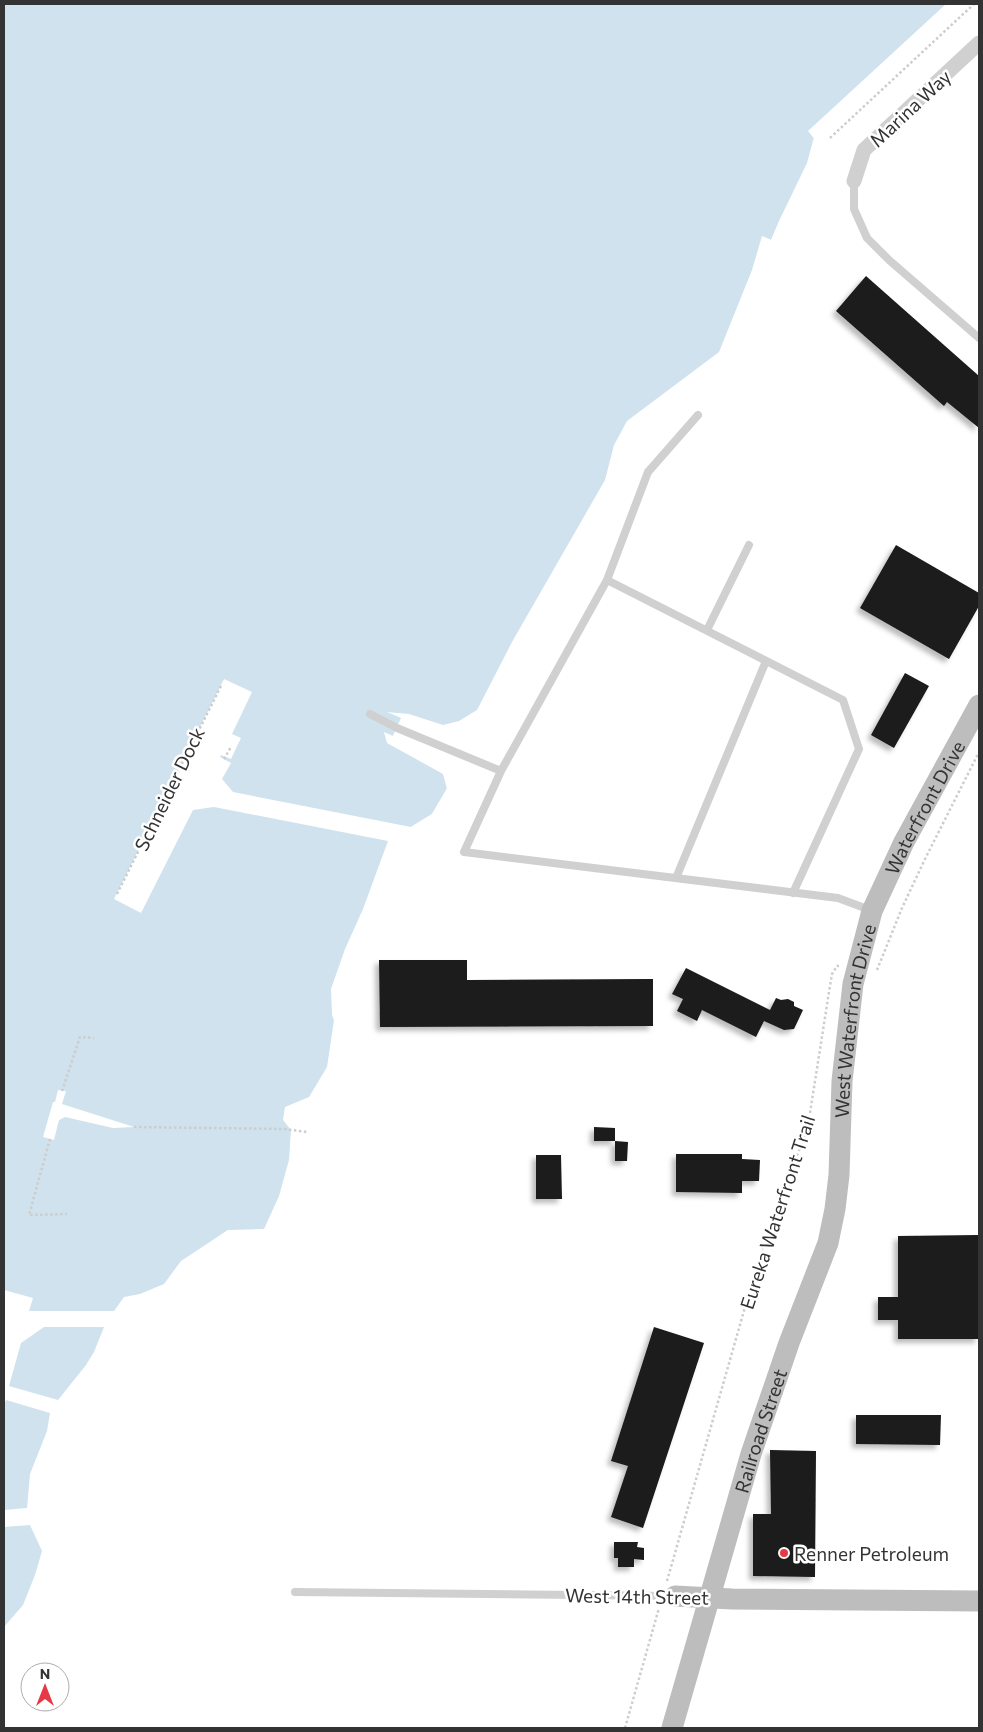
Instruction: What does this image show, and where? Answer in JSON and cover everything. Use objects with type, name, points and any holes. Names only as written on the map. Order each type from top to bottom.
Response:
[{"type":"street","name":"Marina Way","points":[[854,181],[864,150],[979,43]]},
{"type":"street","name":"Waterfront Drive","points":[[872,911],[904,842],[979,705]]},
{"type":"street","name":"West Waterfront Drive","points":[[841,1132],[842,1082],[856,970],[872,911]]},
{"type":"street","name":"Railroad Street","points":[[672,1728],[769,1400],[828,1243],[839,1175],[841,1132]]},
{"type":"street","name":"West 14th Street","points":[[669,1596],[979,1601]]},
{"type":"lane","points":[[854,181],[854,209],[867,238],[889,260],[979,338]]},
{"type":"lane","points":[[698,415],[648,472],[607,580],[501,771],[464,852],[838,898],[872,911]]},
{"type":"lane","points":[[707,630],[749,546]]},
{"type":"lane","points":[[607,580],[843,700],[859,749],[793,893]]},
{"type":"lane","points":[[676,878],[766,661]]},
{"type":"lane","points":[[370,714],[397,728],[501,771]]},
{"type":"lane","name":"West 14th Street","points":[[295,1592],[669,1596]]},
{"type":"path","points":[[830,138],[974,4]]},
{"type":"path","name":"Schneider Dock","points":[[117,894],[222,684]]},
{"type":"path","points":[[224,759],[231,747]]},
{"type":"path","name":"Eureka Waterfront Trail","points":[[625,1728],[669,1596],[757,1265],[784,1186],[807,1132],[832,974],[837,966],[876,972],[921,867],[979,752]]},
{"type":"path","points":[[62,1091],[80,1037],[94,1038]]},
{"type":"path","points":[[134,1127],[284,1129],[307,1132]]},
{"type":"path","points":[[50,1138],[29,1215],[67,1214]]},
{"type":"water","points":[[4,4],[959,4],[814,137],[807,163],[779,221],[721,357],[623,430],[616,471],[478,713],[462,730],[401,718],[391,740],[437,767],[450,783],[432,814],[411,827],[392,846],[340,980],[327,1067],[309,1097],[285,1107],[283,1120],[291,1130],[289,1160],[279,1196],[264,1229],[228,1230],[187,1259],[167,1290],[125,1299],[92,1364],[64,1395],[32,1491],[37,1531],[47,1556],[30,1605],[4,1632]]},
{"type":"pier","points":[[946,4],[961,4],[840,115],[816,141],[808,131]]},
{"type":"pier","points":[[762,236],[774,241],[723,358],[625,431],[619,472],[508,662],[480,715],[464,732],[453,735],[420,726],[387,712],[409,714],[443,725],[459,721],[477,710],[512,642],[605,480],[614,445],[627,421],[719,352],[752,270]]},
{"type":"pier","points":[[224,679],[252,692],[232,734],[241,738],[231,759],[221,755],[220,757],[231,763],[222,779],[233,792],[411,827],[432,814],[447,789],[443,774],[387,743],[384,732],[439,765],[452,782],[428,825],[411,828],[410,832],[394,847],[343,981],[336,1026],[332,1015],[331,989],[388,841],[214,807],[193,810],[141,913],[114,899]]},
{"type":"pier","points":[[58,1090],[66,1091],[62,1104],[134,1127],[113,1128],[65,1117],[59,1120],[54,1140],[43,1137]]},
{"type":"pier","points":[[228,1230],[231,1230],[230,1233],[189,1261],[169,1292],[127,1301],[94,1365],[67,1396],[65,1402],[62,1402],[58,1415],[60,1417],[35,1492],[39,1531],[49,1557],[32,1606],[4,1635],[4,1627],[23,1605],[42,1551],[30,1525],[4,1527],[4,1510],[27,1508],[30,1474],[47,1431],[50,1413],[6,1400],[4,1405],[4,1290],[33,1298],[29,1311],[114,1311],[124,1297],[140,1294],[164,1284],[181,1261]],"holes":[[[44,1327],[104,1327],[94,1352],[86,1365],[58,1400],[9,1386],[21,1343]]]},
{"type":"building","points":[[866,276],[979,376],[979,428],[947,402],[944,406],[836,311]]},
{"type":"building","points":[[896,545],[979,593],[979,606],[949,659],[860,608]]},
{"type":"building","points":[[905,673],[929,686],[894,748],[871,735]]},
{"type":"building","points":[[379,960],[467,960],[467,980],[653,979],[653,1026],[380,1027]]},
{"type":"building","points":[[686,968],[770,1010],[776,998],[781,1000],[788,999],[794,1002],[794,1006],[803,1010],[794,1029],[784,1030],[764,1021],[756,1037],[702,1010],[697,1021],[677,1011],[683,999],[672,994]]},
{"type":"building","points":[[594,1127],[615,1128],[615,1141],[594,1141]]},
{"type":"building","points":[[615,1141],[628,1142],[627,1161],[615,1161]]},
{"type":"building","points":[[676,1154],[742,1154],[742,1159],[760,1160],[759,1181],[742,1181],[742,1193],[676,1192]]},
{"type":"building","points":[[536,1155],[561,1155],[562,1199],[536,1199]]},
{"type":"building","points":[[979,1235],[979,1339],[898,1339],[898,1320],[878,1320],[878,1297],[898,1297],[898,1236]]},
{"type":"building","points":[[654,1327],[704,1343],[643,1528],[611,1517],[628,1466],[611,1461]]},
{"type":"building","points":[[856,1415],[941,1415],[940,1445],[856,1444]]},
{"type":"building","points":[[770,1450],[816,1451],[815,1577],[753,1576],[753,1514],[771,1514]]},
{"type":"building","points":[[614,1542],[638,1542],[637,1547],[644,1548],[644,1560],[634,1559],[634,1567],[618,1567],[618,1558],[614,1558]]},
{"type":"place","name":"Renner Petroleum","points":[[784,1553]]}]
